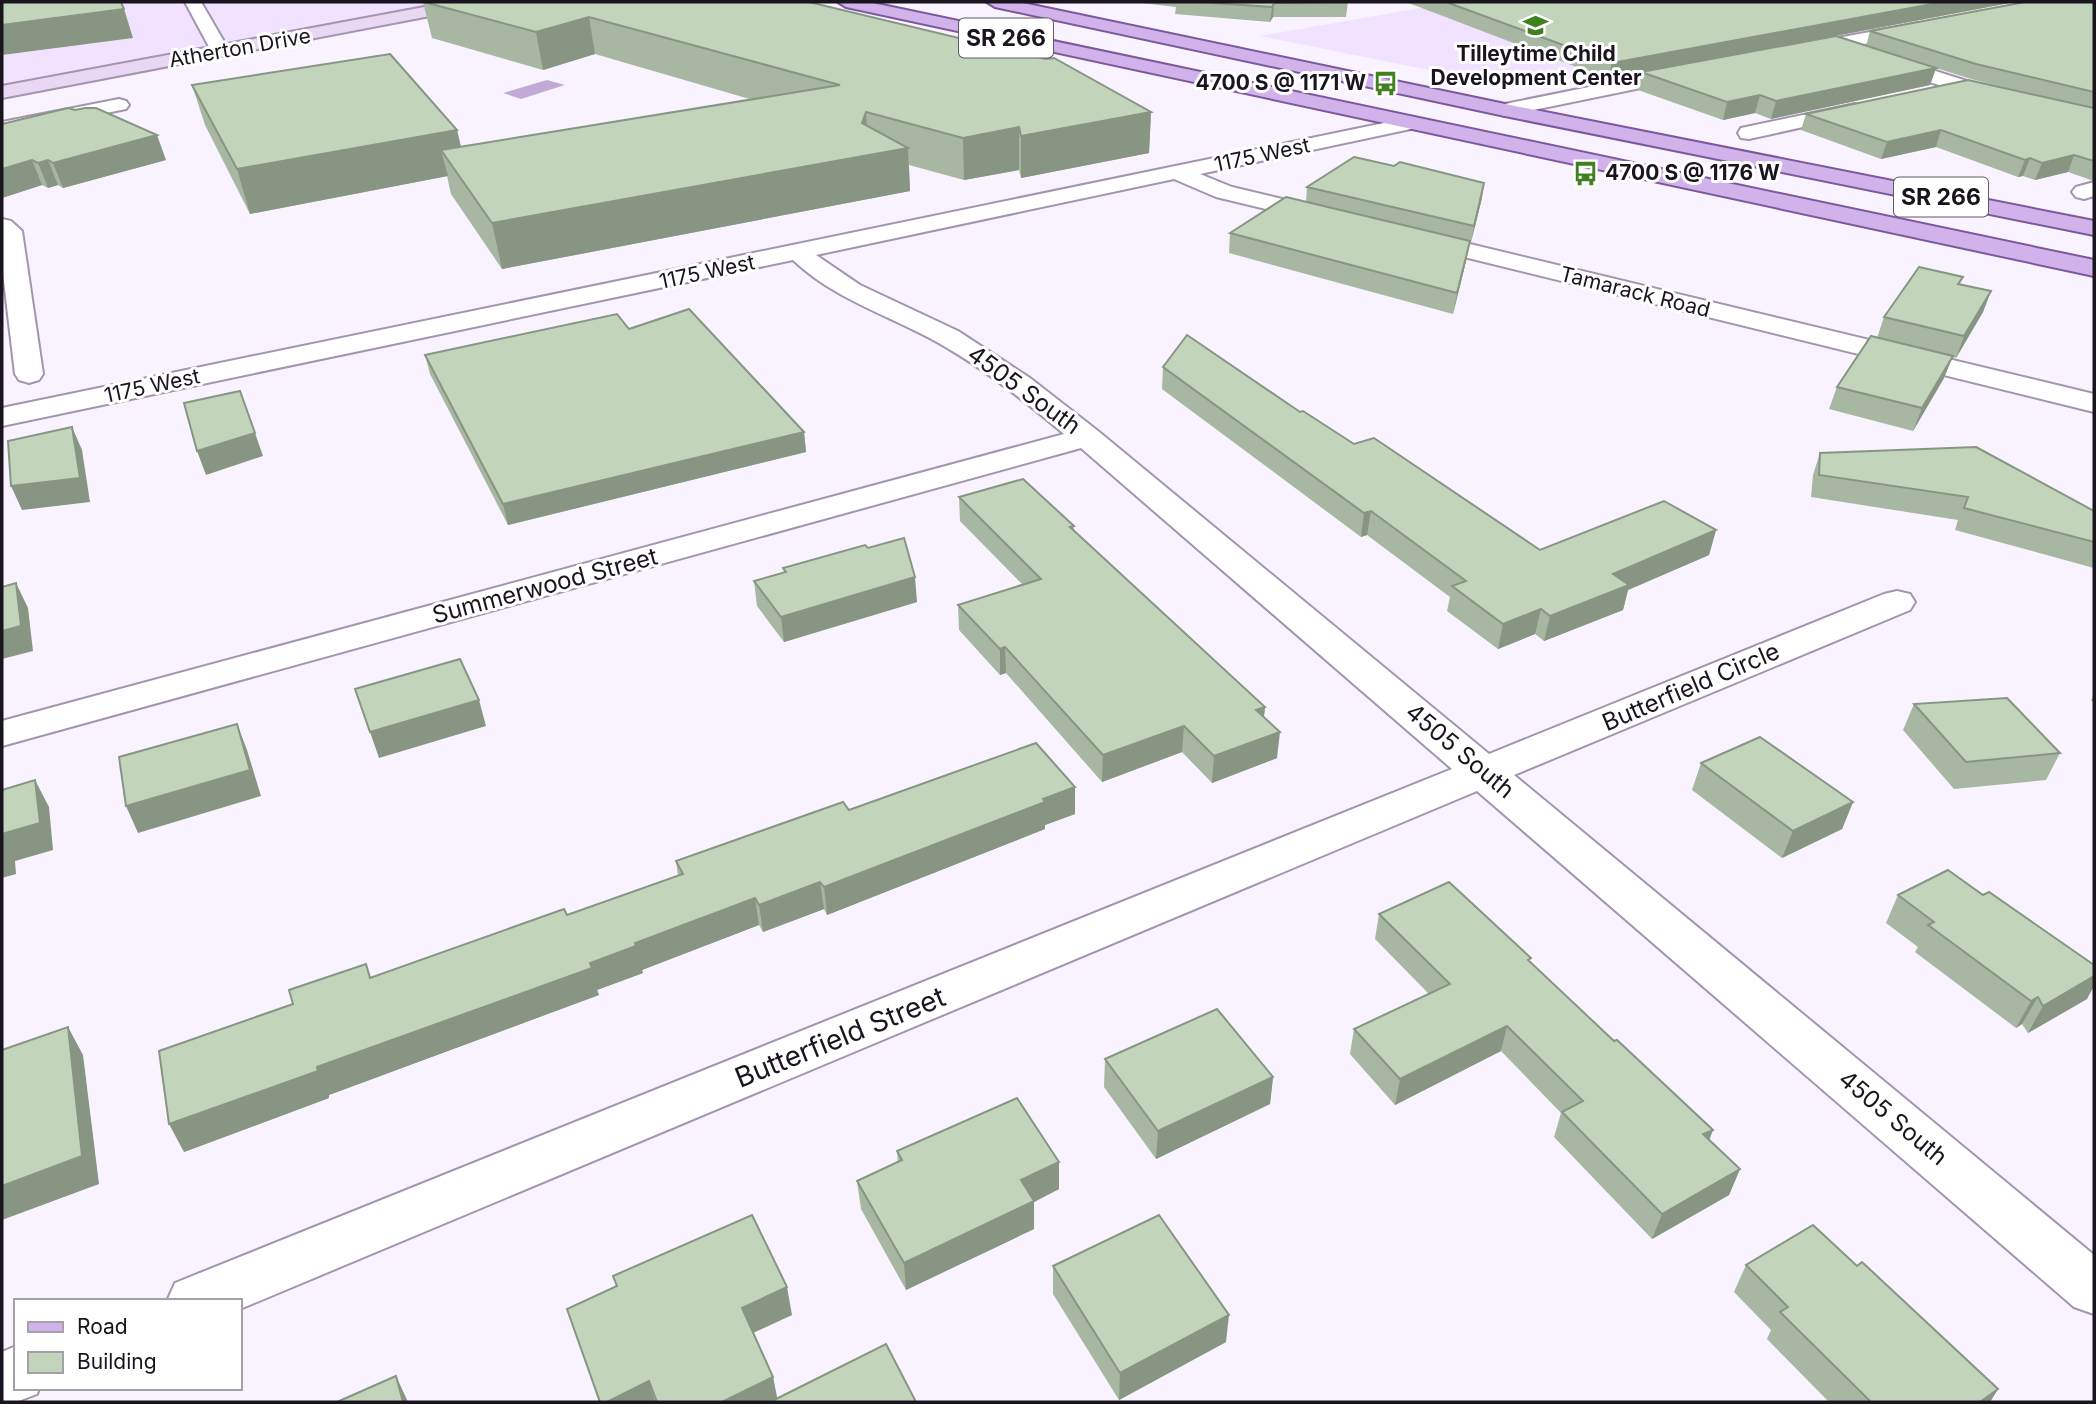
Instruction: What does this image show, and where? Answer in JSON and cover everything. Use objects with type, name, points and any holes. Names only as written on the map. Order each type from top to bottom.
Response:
[{"type":"main road","name":"SR 266","points":[[846,2],[1079,54],[2094,268]]},
{"type":"main road","name":"SR 266","points":[[995,2],[1506,110],[2094,228]]},
{"type":"street","points":[[193,2],[221,52]]},
{"type":"street","name":"Atherton Drive","points":[[2,92],[477,2]]},
{"type":"street","points":[[1781,55],[1937,24]]},
{"type":"street","points":[[1833,45],[1964,87],[2094,118]]},
{"type":"street","points":[[1506,110],[1716,68]]},
{"type":"street","points":[[1923,95],[1964,87]]},
{"type":"street","points":[[2,128],[119,105]]},
{"type":"street","points":[[1749,133],[1869,107]]},
{"type":"street","name":"1175 West","points":[[2,418],[1413,123]]},
{"type":"street","points":[[1178,173],[1224,192],[1347,222]]},
{"type":"street","points":[[2,226],[10,231],[29,374]]},
{"type":"street","name":"Tamarack Road","points":[[1387,232],[2094,403]]},
{"type":"street","name":"4505 South","points":[[800,253],[818,271],[948,336],[1017,380],[2094,1289]]},
{"type":"street","name":"Summerwood Street","points":[[2,734],[1087,437]]},
{"type":"street","name":"Butterfield Circle","points":[[1485,773],[1897,602]]},
{"type":"street","name":"Butterfield Street","points":[[199,1299],[1485,773]]},
{"type":"shaded area","points":[[2,2],[440,2],[2,84]]},
{"type":"shaded area","points":[[1455,2],[1559,2],[1690,55],[1518,88],[1260,36]]},
{"type":"shaded area","points":[[547,80],[565,85],[521,99],[503,93]]},
{"type":"building","points":[[2,2],[121,2],[124,9],[2,25]]},
{"type":"building","points":[[424,2],[809,2],[1046,59],[1054,58],[1151,112],[1021,136],[1019,127],[963,138],[866,112],[862,123],[908,148],[492,223],[441,150],[840,85],[589,17],[536,32]]},
{"type":"building","points":[[1199,2],[1348,2],[1274,3],[1272,7]]},
{"type":"building","points":[[1446,2],[1943,2],[1612,63]]},
{"type":"building","points":[[2025,2],[2094,2],[2094,92],[1976,64],[1870,31]]},
{"type":"building","points":[[1836,36],[1936,68],[1776,101],[1760,95],[1727,102],[1641,72]]},
{"type":"building","points":[[390,54],[457,130],[237,169],[192,85]]},
{"type":"building","points":[[1968,80],[2094,108],[2094,161],[2074,155],[2042,163],[2030,158],[2025,160],[1941,130],[1887,142],[1806,114]]},
{"type":"building","points":[[68,108],[96,108],[157,135],[53,163],[48,160],[38,163],[32,160],[2,169],[2,124]]},
{"type":"building","points":[[1354,157],[1394,166],[1400,162],[1484,183],[1474,226],[1307,187]]},
{"type":"building","points":[[1286,197],[1470,241],[1457,293],[1230,233]]},
{"type":"building","points":[[1919,267],[1963,277],[1958,284],[1991,291],[1964,336],[1884,317]]},
{"type":"building","points":[[689,309],[804,432],[503,504],[425,355],[617,314],[629,329]]},
{"type":"building","points":[[1187,335],[1300,412],[1303,411],[1354,444],[1374,438],[1540,550],[1664,501],[1716,530],[1613,574],[1629,585],[1550,616],[1541,609],[1503,624],[1452,586],[1466,581],[1371,511],[1364,513],[1163,367]]},
{"type":"building","points":[[1871,336],[1953,356],[1922,408],[1837,387]]},
{"type":"building","points":[[240,391],[255,433],[197,451],[184,403]]},
{"type":"building","points":[[72,427],[80,478],[11,486],[8,441]]},
{"type":"building","points":[[1976,447],[2094,511],[2094,542],[1964,508],[1968,497],[1819,475],[1820,453]]},
{"type":"building","points":[[1023,479],[1074,526],[1070,527],[1265,707],[1256,710],[1280,732],[1214,756],[1184,726],[1103,755],[1005,647],[1000,649],[958,605],[1041,579],[959,497]]},
{"type":"building","points":[[904,538],[915,577],[781,617],[754,581],[786,572],[783,568],[865,545],[868,548]]},
{"type":"building","points":[[16,583],[21,626],[2,631],[2,587]]},
{"type":"building","points":[[460,659],[479,700],[370,732],[355,689]]},
{"type":"building","points":[[2007,698],[2060,753],[1966,762],[1914,704]]},
{"type":"building","points":[[237,724],[250,770],[126,806],[119,757]]},
{"type":"building","points":[[1760,737],[1853,802],[1793,831],[1701,763]]},
{"type":"building","points":[[1036,743],[1075,787],[1043,799],[1045,802],[824,887],[820,882],[759,905],[755,898],[635,943],[636,946],[590,963],[592,968],[317,1067],[318,1071],[169,1124],[159,1051],[293,1004],[289,990],[366,964],[370,978],[564,909],[567,915],[683,874],[676,861],[843,802],[849,810]]},
{"type":"building","points":[[35,780],[40,823],[2,834],[2,790]]},
{"type":"building","points":[[1948,870],[1983,895],[1989,892],[2094,965],[2094,976],[2043,1006],[2038,997],[2031,1001],[1928,925],[1934,922],[1898,895]]},
{"type":"building","points":[[1449,882],[1531,958],[1528,960],[1614,1041],[1617,1040],[1713,1130],[1703,1134],[1740,1169],[1662,1214],[1562,1112],[1583,1101],[1507,1026],[1400,1079],[1354,1029],[1450,984],[1379,914]]},
{"type":"building","points":[[1217,1009],[1273,1077],[1158,1131],[1105,1059]]},
{"type":"building","points":[[68,1027],[82,1156],[2,1186],[2,1050]]},
{"type":"building","points":[[1017,1098],[1059,1162],[1021,1180],[1034,1201],[904,1263],[857,1181],[902,1160],[897,1151]]},
{"type":"building","points":[[752,1215],[787,1287],[742,1308],[773,1377],[722,1402],[657,1402],[649,1381],[607,1402],[600,1402],[567,1309],[617,1286],[613,1276]]},
{"type":"building","points":[[1159,1215],[1229,1315],[1120,1373],[1053,1266]]},
{"type":"building","points":[[1813,1225],[1857,1266],[1862,1262],[1998,1389],[1980,1402],[1871,1402],[1780,1312],[1788,1307],[1746,1265]]},
{"type":"building","points":[[886,1344],[916,1402],[770,1402]]},
{"type":"building","points":[[396,1376],[403,1402],[337,1402]]},
{"type":"place","name":"Tilleytime Child Development Center","points":[[1536,25]]},
{"type":"place","name":"4700 S @ 1171 W","points":[[1386,83]]},
{"type":"place","name":"4700 S @ 1176 W","points":[[1585,173]]}]
